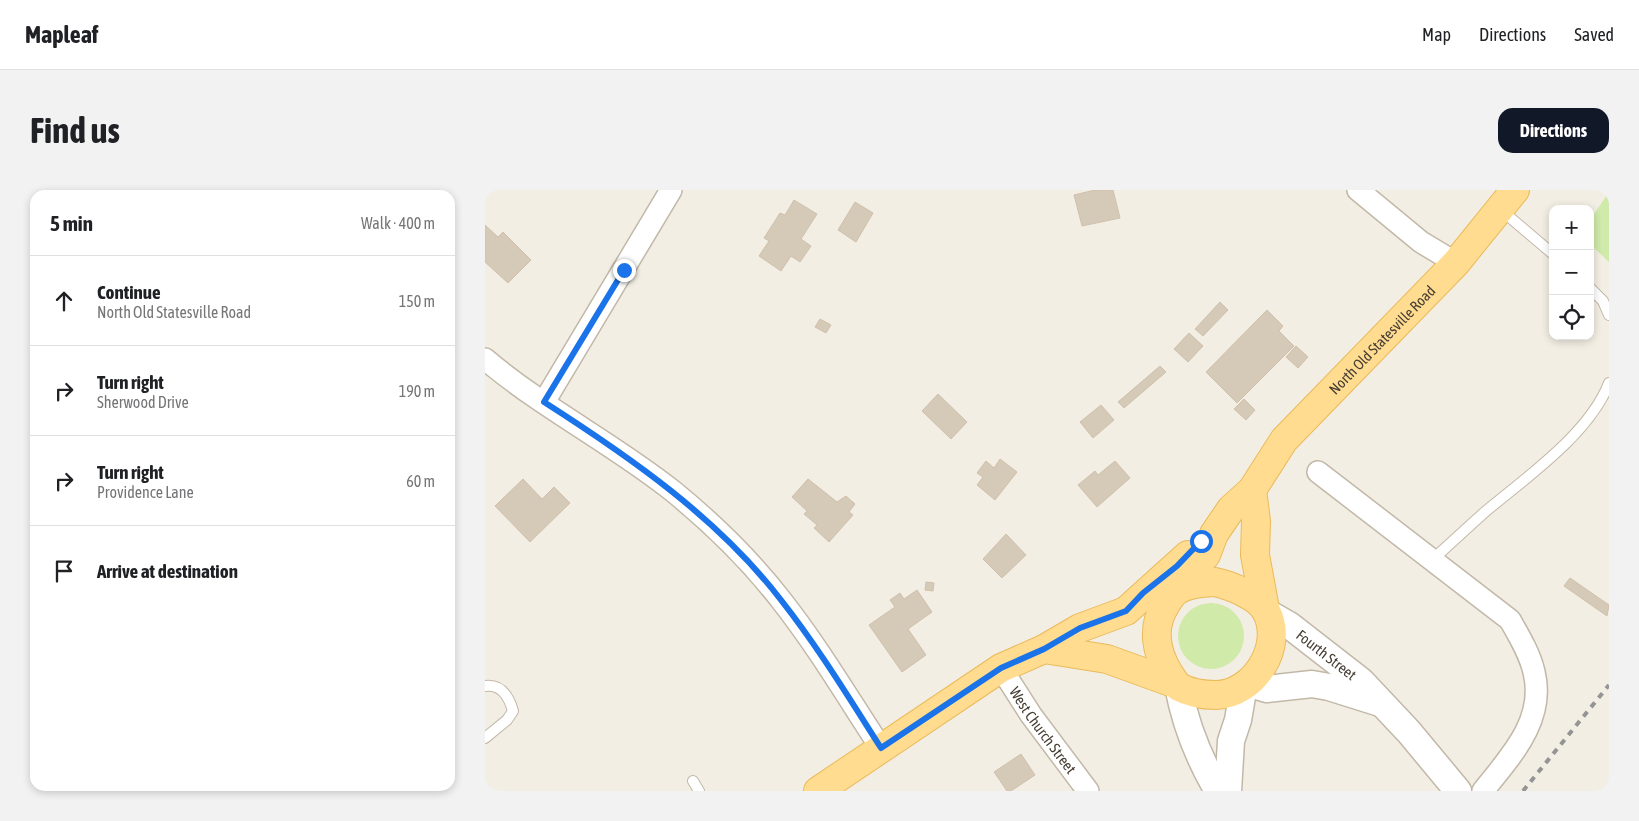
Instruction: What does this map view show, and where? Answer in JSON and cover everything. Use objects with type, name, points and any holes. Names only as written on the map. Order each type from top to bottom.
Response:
[{"type":"main road","name":"North Old Statesville Road","points":[[818,791],[1001,668],[1044,649],[1080,628],[1126,611],[1139,612],[1174,594],[1206,555],[1214,534],[1231,509],[1252,490],[1284,440],[1456,263],[1508,200]]},
{"type":"main road","points":[[1044,649],[1107,659],[1192,692],[1218,695],[1245,684],[1263,666],[1271,642],[1255,555],[1256,521],[1252,490]]},
{"type":"main road","name":"North Old Statesville Road","points":[[1126,611],[1143,593],[1177,566],[1201,541],[1214,534]]},
{"type":"main road","points":[[1177,685],[1160,654],[1156,638],[1159,617],[1174,594],[1201,583],[1226,584],[1236,588],[1266,611]]},
{"type":"street","points":[[544,402],[671,190]]},
{"type":"street","points":[[1358,190],[1421,242],[1456,263]]},
{"type":"street","points":[[485,359],[674,492],[717,530],[781,600],[881,748]]},
{"type":"street","points":[[1318,472],[1510,620],[1525,647],[1534,672],[1537,694],[1525,738],[1483,791]]},
{"type":"street","name":"Fourth Street","points":[[1266,611],[1289,625],[1361,681],[1409,732],[1458,791]]},
{"type":"street","name":"West Church Street","points":[[1001,668],[1031,715],[1087,791]]},
{"type":"street","points":[[1228,791],[1231,741],[1238,720],[1245,684]]},
{"type":"street","name":"Fourth Street","points":[[1245,684],[1267,689],[1312,684],[1329,686],[1381,703]]},
{"type":"street","points":[[1177,685],[1190,730],[1209,776],[1219,791]]},
{"type":"lane","points":[[1508,200],[1550,250]]},
{"type":"lane","points":[[1594,292],[1603,301],[1609,315]]},
{"type":"lane","points":[[1433,560],[1485,512],[1553,457],[1602,401],[1609,382]]},
{"type":"lane","points":[[485,686],[500,688],[510,699],[513,711],[507,720],[485,738]]},
{"type":"lane","points":[[693,781],[699,791]]},
{"type":"green space","points":[[1609,192],[1609,262],[1594,248],[1594,214]]},
{"type":"green space","points":[[1211,603],[1224,606],[1234,613],[1241,623],[1244,636],[1241,649],[1234,659],[1224,666],[1211,669],[1198,666],[1188,659],[1181,649],[1178,636],[1181,623],[1188,613],[1198,606]]},
{"type":"building","points":[[1095,190],[1113,190],[1120,218],[1082,226],[1074,195]]},
{"type":"building","points":[[794,200],[817,214],[801,239],[811,246],[800,262],[791,256],[781,271],[759,256],[769,241],[764,238],[780,213],[785,215]]},
{"type":"building","points":[[855,202],[873,213],[856,242],[838,230]]},
{"type":"building","points":[[485,225],[498,237],[503,232],[531,260],[508,283],[485,262]]},
{"type":"building","points":[[1220,302],[1228,310],[1203,336],[1195,329]]},
{"type":"building","points":[[1267,310],[1283,326],[1279,331],[1294,346],[1237,403],[1206,372]]},
{"type":"building","points":[[820,319],[831,325],[826,333],[815,327]]},
{"type":"building","points":[[1189,333],[1203,346],[1188,362],[1174,349]]},
{"type":"building","points":[[1296,346],[1308,357],[1298,368],[1286,357]]},
{"type":"building","points":[[1160,366],[1166,372],[1124,408],[1118,402]]},
{"type":"building","points":[[938,394],[967,422],[951,439],[922,411]]},
{"type":"building","points":[[1244,399],[1255,410],[1246,420],[1234,409]]},
{"type":"building","points":[[1101,405],[1114,420],[1093,438],[1080,422]]},
{"type":"building","points":[[1000,459],[1017,472],[995,500],[977,485],[983,477],[977,473],[986,461],[994,468]]},
{"type":"building","points":[[1115,461],[1130,478],[1097,507],[1078,485],[1095,471],[1098,475]]},
{"type":"building","points":[[523,479],[542,499],[554,487],[570,503],[530,542],[495,506]]},
{"type":"building","points":[[808,479],[837,502],[846,496],[855,504],[849,512],[853,515],[829,542],[814,528],[817,525],[804,514],[807,511],[792,497]]},
{"type":"building","points":[[1006,534],[1026,555],[1002,578],[983,559]]},
{"type":"building","points":[[1570,578],[1609,605],[1607,616],[1564,586]]},
{"type":"building","points":[[926,582],[934,583],[933,591],[925,590]]},
{"type":"building","points":[[917,590],[932,612],[908,629],[926,655],[902,672],[869,625],[895,607],[890,600],[900,593],[904,599]]},
{"type":"building","points":[[1021,754],[1035,775],[1011,791],[1007,791],[994,772]]},
{"type":"railway","points":[[1523,791],[1609,685]]},
{"type":"route","points":[[624,270],[544,402],[577,423],[674,492],[717,530],[756,570],[781,600],[819,654],[881,748],[1001,668],[1026,655],[1044,649],[1080,628],[1126,611],[1143,593],[1167,576],[1201,541]]}]
